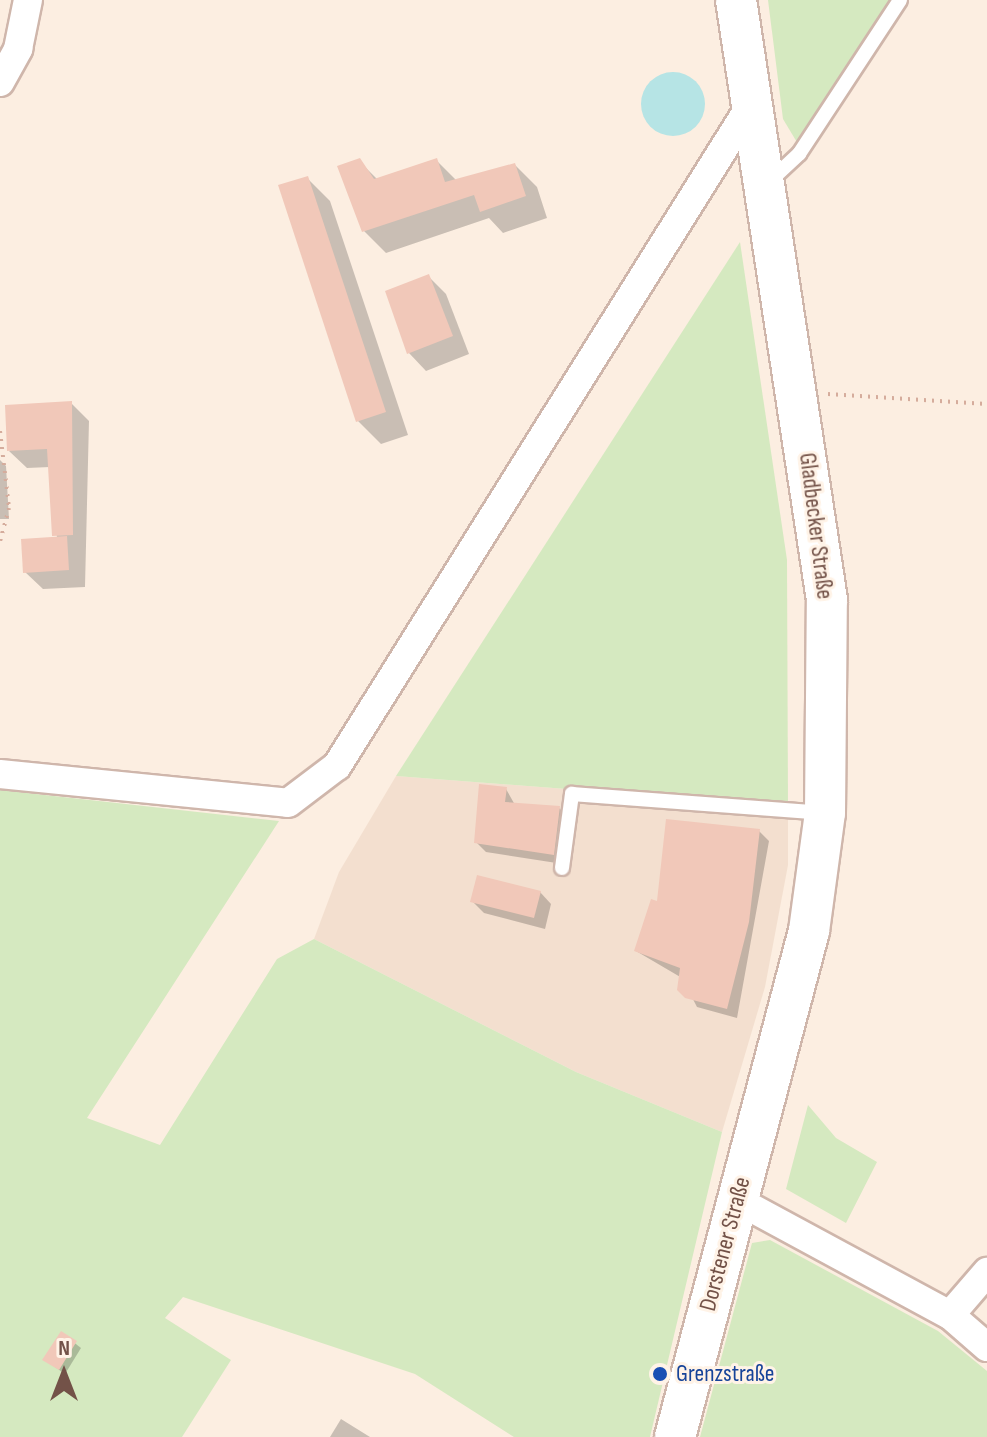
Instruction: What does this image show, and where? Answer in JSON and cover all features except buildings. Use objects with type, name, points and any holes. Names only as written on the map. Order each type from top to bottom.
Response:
[{"type":"main road","name":"Gladbecker Straße","points":[[736,0],[798,392],[827,600],[825,813],[809,931],[779,1052]]},
{"type":"main road","name":"Dorstener Straße","points":[[675,1437],[779,1052]]},
{"type":"street","points":[[0,82],[18,49],[28,0]]},
{"type":"street","points":[[0,774],[288,803],[337,766],[751,105]]},
{"type":"street","points":[[737,1200],[950,1315],[987,1347]]},
{"type":"street","points":[[950,1315],[987,1272]]},
{"type":"lane","points":[[764,187],[799,154],[900,0]]},
{"type":"lane","points":[[562,868],[572,794],[825,813]]},
{"type":"path","points":[[798,392],[987,404]]},
{"type":"path","points":[[0,431],[9,508],[0,541]]},
{"type":"shaded area","points":[[396,776],[788,806],[788,865],[765,987],[722,1132],[576,1072],[314,939],[339,872]]},
{"type":"green space","points":[[768,0],[891,0],[798,144],[783,119]]},
{"type":"green space","points":[[740,242],[787,560],[788,806],[396,776]]},
{"type":"green space","points":[[0,790],[279,821],[87,1118],[160,1145],[277,959],[314,939],[576,1072],[722,1132],[650,1437],[514,1437],[415,1374],[183,1297],[165,1318],[231,1360],[182,1437],[0,1437]]},
{"type":"green space","points":[[808,1105],[836,1138],[877,1162],[846,1223],[786,1189]]},
{"type":"green space","points":[[770,1240],[938,1331],[987,1371],[987,1437],[700,1437],[752,1243]]},
{"type":"water","points":[[673,72],[696,81],[705,104],[696,127],[673,136],[650,127],[641,104],[650,81]]},
{"type":"place","name":"Grenzstraße","points":[[660,1374]]}]
